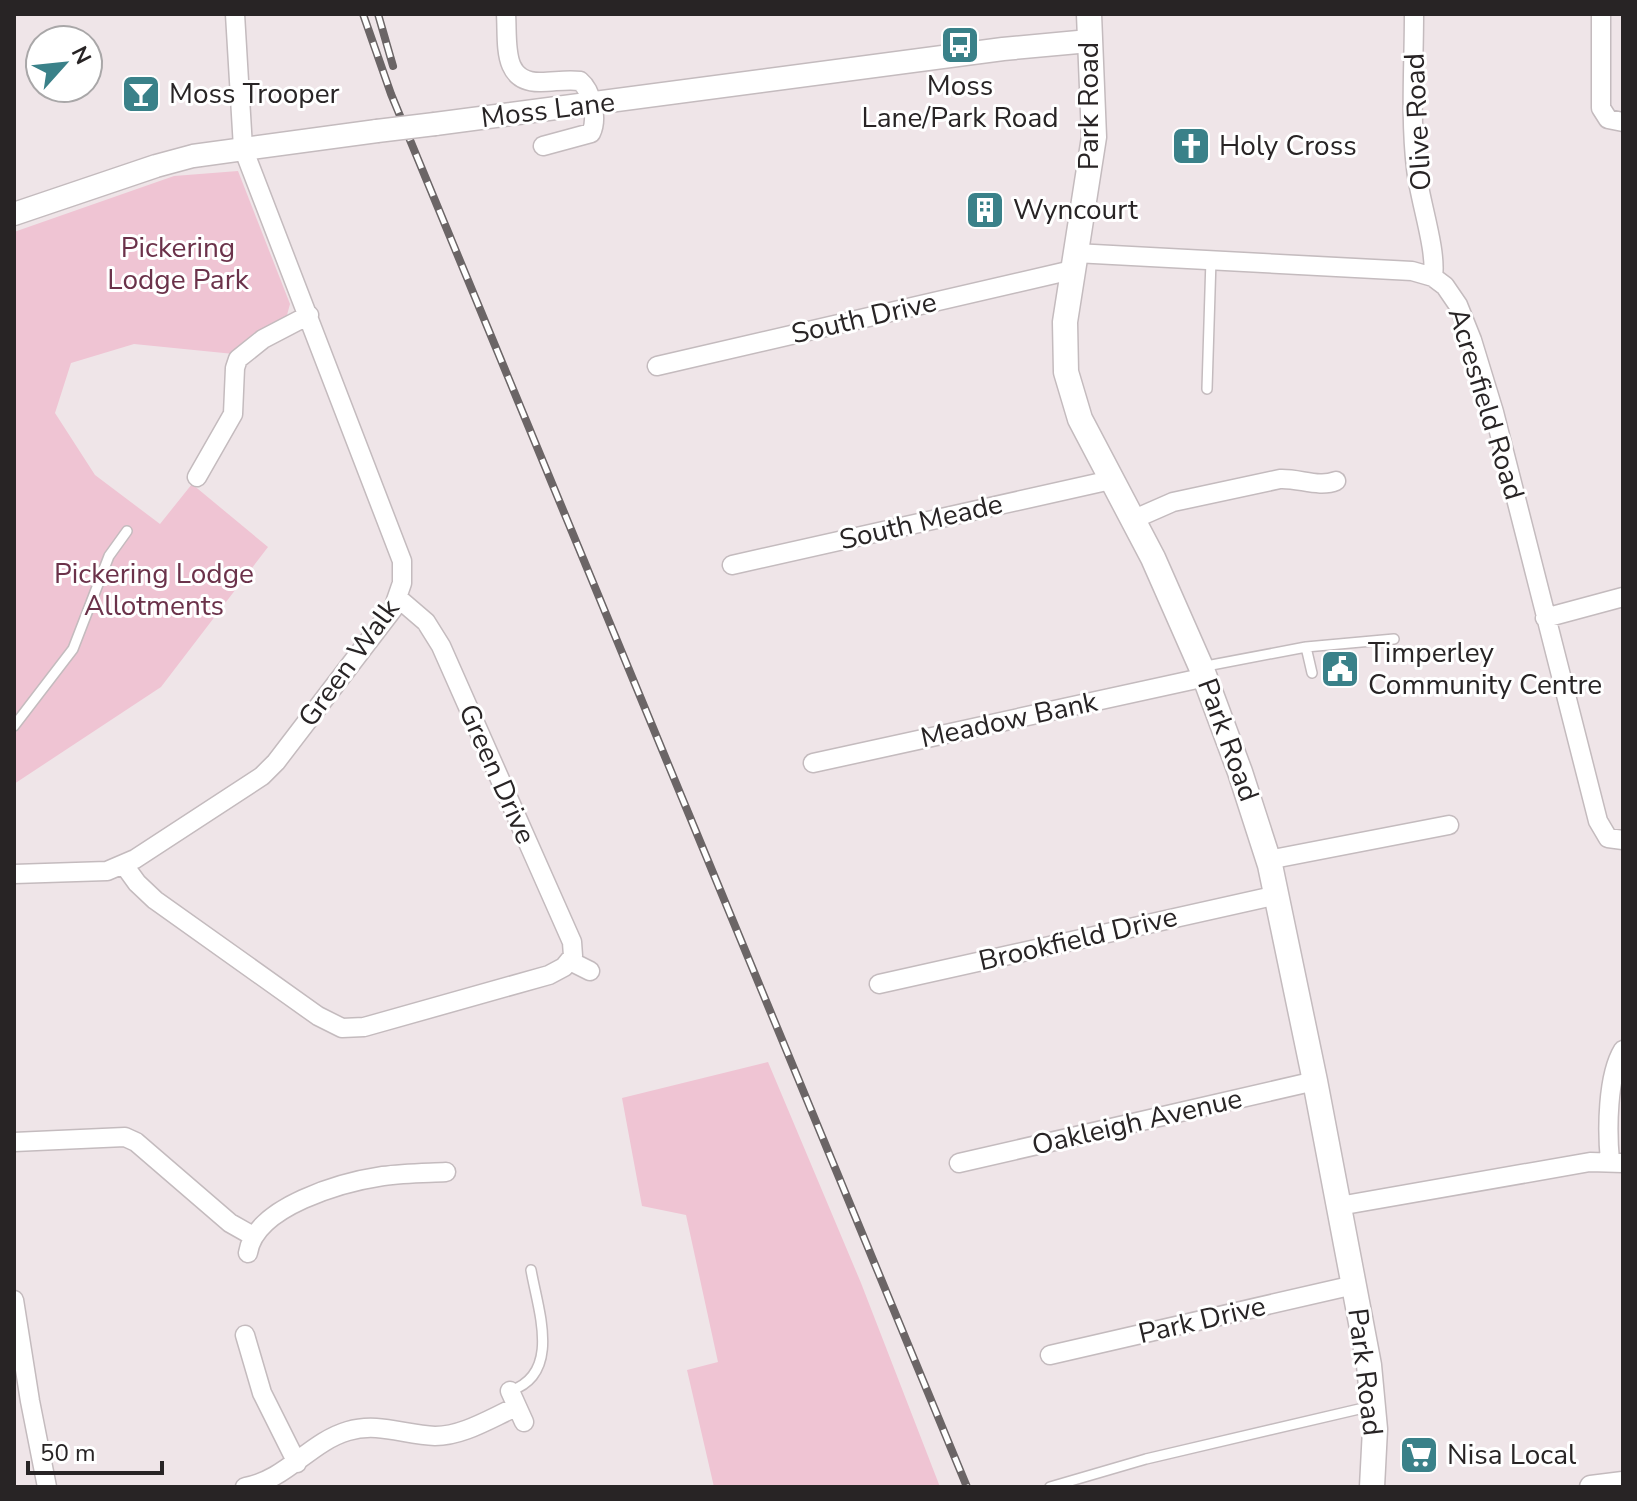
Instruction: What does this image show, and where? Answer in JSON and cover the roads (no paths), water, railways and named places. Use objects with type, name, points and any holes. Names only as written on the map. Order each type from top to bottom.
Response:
[{"type":"main road","name":"Park Road","points":[[1089,14],[1094,137],[1065,322],[1066,372],[1080,419],[1153,558],[1204,672],[1240,772],[1278,895],[1354,1285],[1374,1405],[1372,1487]]},
{"type":"street","name":"Green Walk","points":[[14,874],[107,871],[124,865],[267,771],[383,623],[398,598],[403,576],[402,561],[243,148],[235,14]]},
{"type":"street","points":[[506,14],[509,62],[514,74],[527,81],[580,81],[588,89],[595,125],[591,133],[543,146]]},
{"type":"street","name":"Olive Road","points":[[1414,14],[1414,148],[1433,277]]},
{"type":"street","points":[[1601,14],[1601,108],[1608,119],[1623,122]]},
{"type":"street","name":"Moss Lane","points":[[14,214],[156,166],[206,153],[1003,49],[1089,41]]},
{"type":"street","name":"Acresfield Road","points":[[1073,262],[1211,259],[1412,271],[1433,277],[1454,298],[1472,340],[1494,412],[1598,821],[1616,839]]},
{"type":"street","name":"South Drive","points":[[657,366],[1073,262]]},
{"type":"street","points":[[197,477],[233,414],[238,359],[263,339],[309,315]]},
{"type":"street","points":[[1132,520],[1173,502],[1280,479],[1296,478],[1333,488]]},
{"type":"street","name":"South Meade","points":[[732,565],[1111,480]]},
{"type":"street","points":[[1545,618],[1623,597]]},
{"type":"street","name":"Green Drive","points":[[398,598],[426,622],[441,646],[572,942],[573,956],[570,961]]},
{"type":"street","name":"Meadow Bank","points":[[813,763],[1204,672]]},
{"type":"street","points":[[1268,860],[1449,825]]},
{"type":"street","points":[[124,865],[155,900],[318,1016],[340,1036],[549,975],[570,961],[590,971]]},
{"type":"street","name":"Brookfield Drive","points":[[879,984],[1278,895]]},
{"type":"street","points":[[1339,1206],[1582,1163],[1616,1162],[1607,1125],[1617,1063],[1623,1050]]},
{"type":"street","name":"Oakleigh Avenue","points":[[959,1163],[1315,1081]]},
{"type":"street","points":[[14,1142],[125,1137],[136,1142],[230,1223],[250,1245],[274,1215],[329,1190],[387,1175],[446,1172]]},
{"type":"street","name":"Park Drive","points":[[1050,1355],[1354,1285]]},
{"type":"street","points":[[14,1300],[47,1487]]},
{"type":"street","points":[[268,1347],[247,1343],[262,1393],[297,1463]]},
{"type":"street","points":[[245,1487],[271,1479],[334,1436],[354,1429],[381,1427],[431,1436],[445,1435],[517,1407]]},
{"type":"street","points":[[1591,1487],[1623,1483]]},
{"type":"lane","points":[[1207,389],[1211,259]]},
{"type":"lane","points":[[14,726],[73,649],[109,556],[127,531]]},
{"type":"lane","points":[[1204,672],[1306,647],[1394,639]]},
{"type":"lane","points":[[1306,647],[1312,673]]},
{"type":"lane","points":[[517,1407],[521,1387],[533,1377],[544,1348],[531,1270]]},
{"type":"lane","points":[[1050,1487],[1159,1456],[1374,1405]]},
{"type":"railway","points":[[363,14],[391,94],[967,1487]]},
{"type":"railway","points":[[378,14],[393,66]]},
{"type":"place","name":"Moss Lane/Park Road","points":[[960,45]]},
{"type":"place","name":"Moss Trooper","points":[[141,94]]},
{"type":"place","name":"Holy Cross","points":[[1191,146]]},
{"type":"place","name":"Wyncourt","points":[[985,210]]},
{"type":"place","name":"Timperley Community Centre","points":[[1340,669]]},
{"type":"place","name":"Nisa Local","points":[[1419,1455]]},
{"type":"park label","name":"Pickering Lodge Park","points":[[178,264]]},
{"type":"park label","name":"Pickering Lodge Allotments","points":[[154,590]]}]
